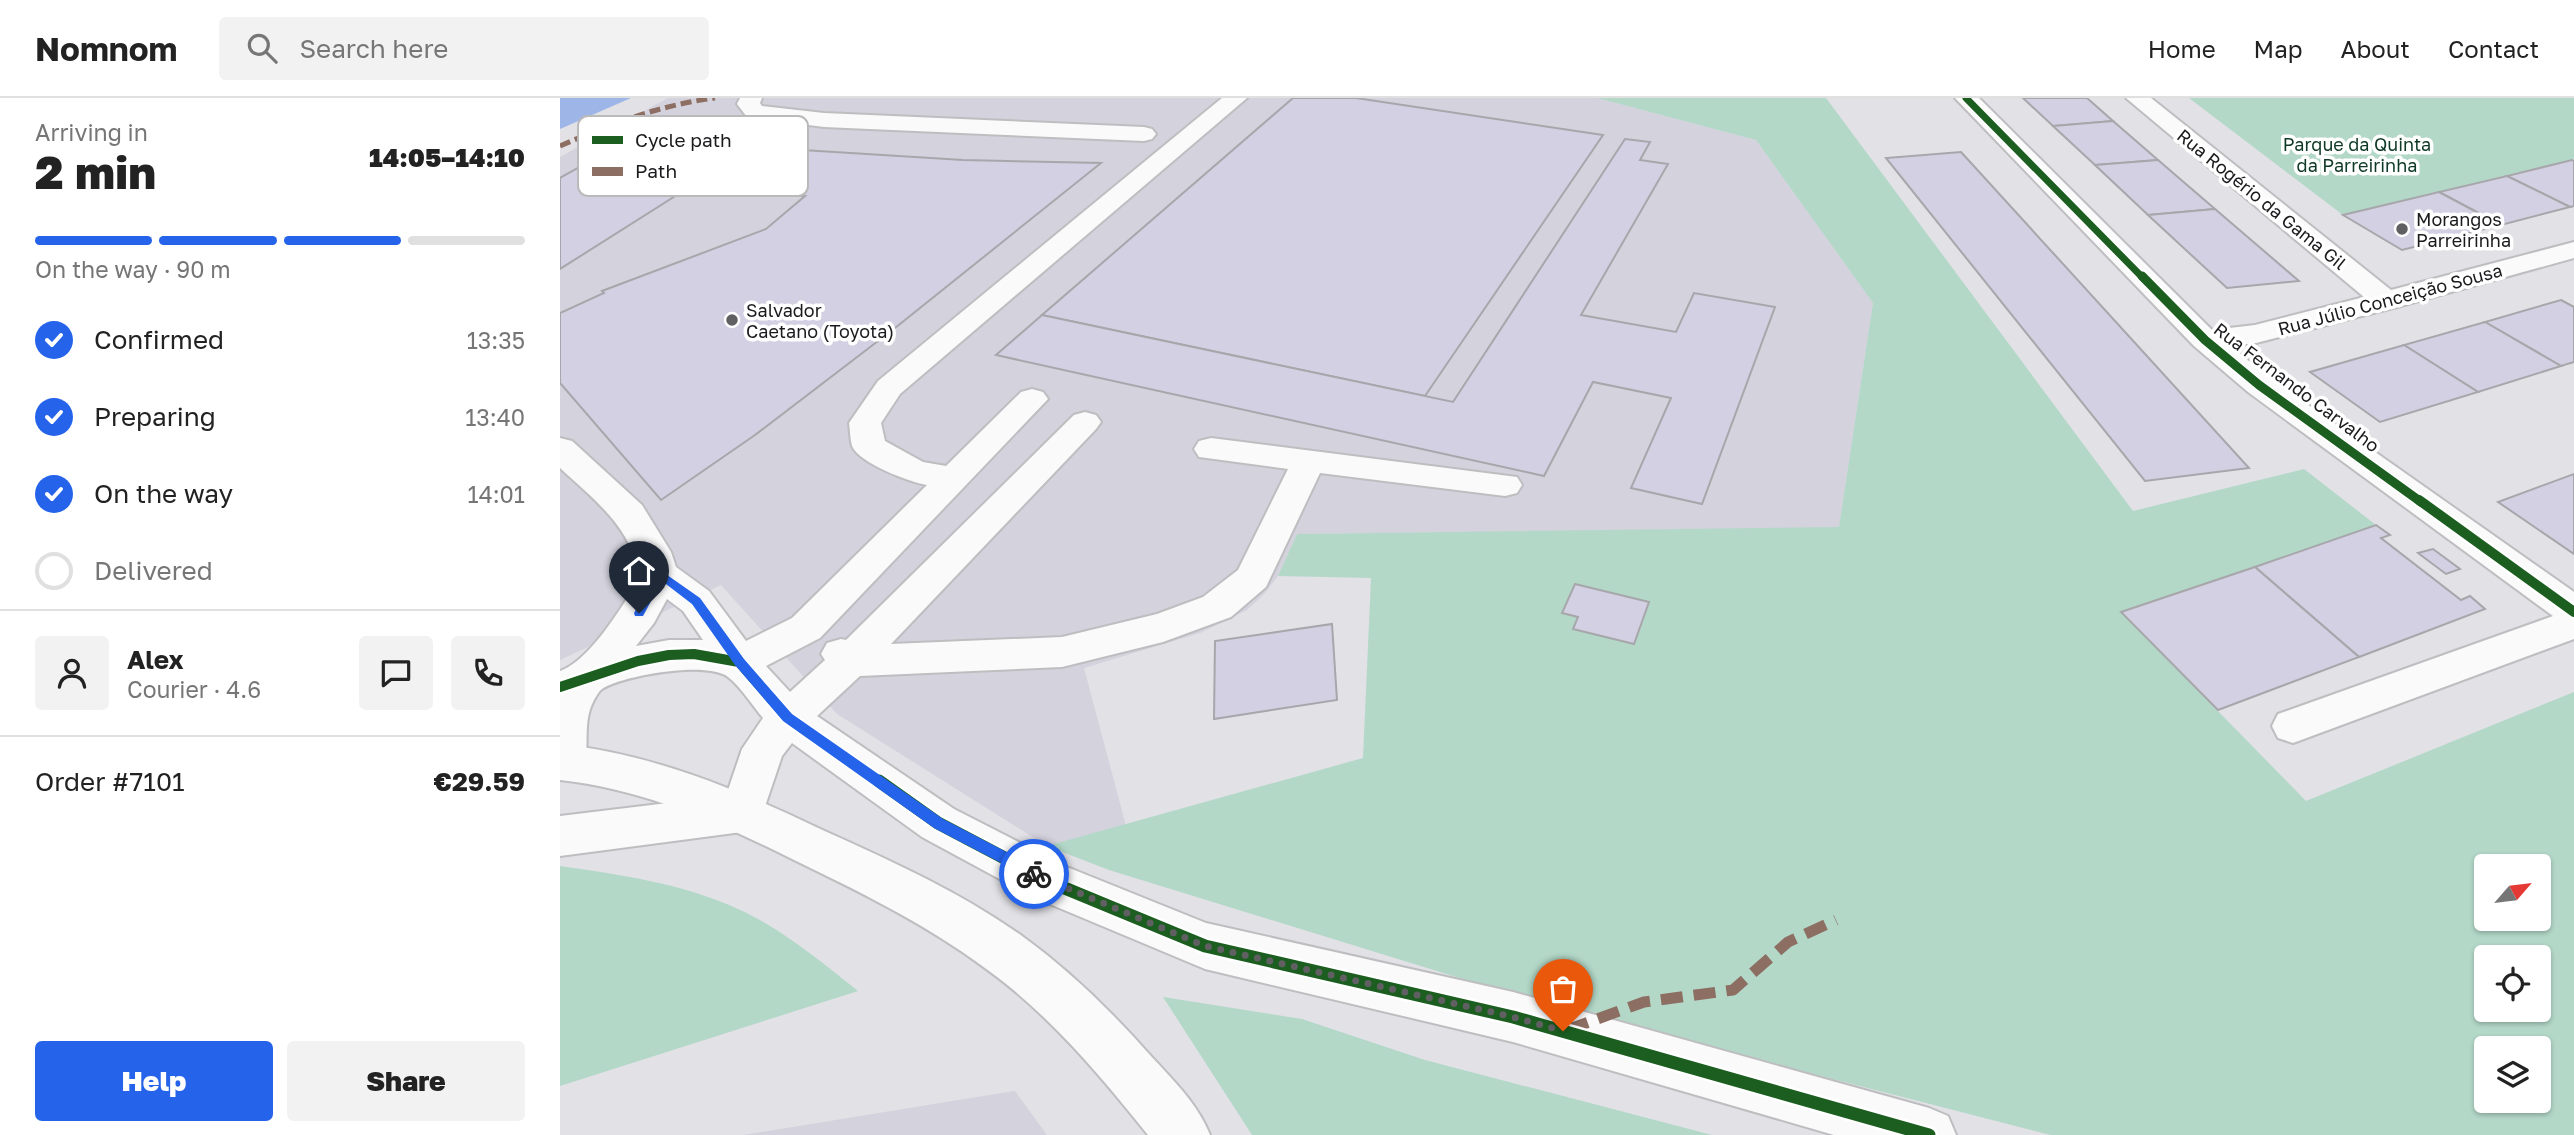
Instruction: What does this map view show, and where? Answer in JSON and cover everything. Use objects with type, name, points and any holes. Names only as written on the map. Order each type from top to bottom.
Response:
[{"type":"street","points":[[751,98],[748,104],[755,112],[790,116]]},
{"type":"street","points":[[955,478],[915,472],[869,446],[866,423],[889,388],[1236,98]]},
{"type":"street","name":"Rua Fernando Carvalho","points":[[1966,98],[2205,340],[2259,385],[2574,612]]},
{"type":"street","name":"Rua Rogério da Gama Gil","points":[[2137,98],[2387,301]]},
{"type":"street","points":[[808,118],[1144,134]]},
{"type":"street","name":"Rua Júlio Conceição Sousa","points":[[2205,340],[2256,334],[2574,250]]},
{"type":"street","points":[[574,681],[669,655],[694,654],[740,662],[806,628],[1032,399]]},
{"type":"street","points":[[742,813],[763,749],[788,718],[850,661],[1084,422]]},
{"type":"street","points":[[560,449],[630,513],[657,563],[696,601],[740,662],[788,718],[938,824],[1050,882],[1205,946],[1513,1017],[1929,1135]]},
{"type":"street","points":[[1211,449],[1308,463],[1505,485]]},
{"type":"street","points":[[806,628],[850,661],[1062,652],[1163,628],[1217,607],[1253,578],[1308,463]]},
{"type":"street","points":[[657,563],[639,613],[574,681],[563,736],[563,762],[607,768],[661,783],[742,813],[884,880],[1005,954],[1061,1000],[1132,1070],[1183,1135]]},
{"type":"street","points":[[2293,726],[2574,624]]},
{"type":"street","points":[[560,836],[742,813]]},
{"type":"shaded area","points":[[668,98],[1597,98],[1756,140],[1873,303],[1839,528],[1297,534],[1278,576],[1247,610],[1200,633],[1084,668],[1126,826],[1047,846],[837,714],[721,585],[560,660],[560,157],[578,147],[578,196],[808,196],[808,116],[635,116]]},
{"type":"shaded area","points":[[1014,1091],[1047,1135],[743,1135]]},
{"type":"green space","points":[[1597,98],[1826,98],[2133,511],[2304,469],[2376,525],[2121,612],[2306,801],[2574,692],[2574,1135],[2051,1135],[1567,1011],[1109,870],[1047,846],[1363,758],[1371,578],[1278,576],[1297,534],[1839,527],[1873,303],[1756,140]]},
{"type":"green space","name":"Parque da Quinta da Parreirinha","points":[[2189,98],[2574,98],[2574,159],[2343,215]]},
{"type":"green space","points":[[560,866],[673,886],[738,909],[785,936],[858,991],[560,1086]]},
{"type":"green space","points":[[1163,997],[1302,1019],[1425,1060],[1712,1135],[1252,1135]]},
{"type":"water","points":[[560,98],[631,98],[590,116],[578,116],[578,121],[560,129]]},
{"type":"building","points":[[1293,98],[1356,98],[1603,135],[1425,396],[1042,315]]},
{"type":"building","points":[[2023,98],[2087,98],[2113,121],[2053,126]]},
{"type":"building","points":[[2113,121],[2158,160],[2095,165],[2053,126]]},
{"type":"building","points":[[1625,139],[1650,142],[1640,160],[1668,164],[1581,315],[1676,332],[1694,293],[1775,307],[1702,504],[1631,488],[1671,398],[1593,382],[1544,476],[996,355],[1042,315],[1453,402]]},
{"type":"building","name":"Salvador Caetano (Toyota)","points":[[808,150],[963,160],[1101,163],[895,328],[755,435],[661,500],[560,383],[560,313],[604,293],[602,291],[766,229],[808,196]]},
{"type":"building","points":[[1961,152],[2249,468],[2145,481],[1886,158]]},
{"type":"building","points":[[2158,160],[2215,209],[2148,215],[2095,165]]},
{"type":"building","points":[[2572,160],[2574,206],[2570,207],[2507,176]]},
{"type":"building","name":"Salvador Caetano (Toyota)","points":[[578,168],[578,196],[675,196],[560,269],[560,178]]},
{"type":"building","points":[[2507,176],[2570,207],[2501,225],[2439,192]]},
{"type":"building","points":[[2439,192],[2501,225],[2402,250],[2343,215]]},
{"type":"building","points":[[2215,209],[2299,281],[2227,288],[2148,215]]},
{"type":"building","points":[[2561,300],[2574,307],[2574,362],[2561,366],[2485,322]]},
{"type":"building","points":[[2485,322],[2561,366],[2478,392],[2404,345]]},
{"type":"building","points":[[2404,345],[2478,392],[2380,422],[2310,372]]},
{"type":"building","points":[[2574,474],[2574,554],[2498,502]]},
{"type":"building","points":[[2376,525],[2390,535],[2381,538],[2461,600],[2470,596],[2485,609],[2359,657],[2255,567]]},
{"type":"building","points":[[2433,549],[2460,569],[2446,574],[2418,553]]},
{"type":"building","points":[[2255,567],[2359,657],[2218,710],[2121,612]]},
{"type":"building","points":[[1575,584],[1649,602],[1634,644],[1573,629],[1578,617],[1562,613]]},
{"type":"building","points":[[1332,624],[1337,700],[1214,719],[1215,641]]},
{"type":"marked path","points":[[636,116],[715,98]]},
{"type":"marked path","points":[[560,146],[578,138]]},
{"type":"marked path","points":[[1567,1030],[1644,1002],[1733,990],[1788,942],[1836,920]]},
{"type":"cycle path","points":[[1966,98],[2205,340],[2259,385],[2574,612]]},
{"type":"cycle path","points":[[560,687],[638,661],[669,655],[694,654],[739,662],[788,718],[938,823],[1050,882],[1205,946],[1513,1017],[1929,1135]]},
{"type":"way so far","points":[[1034,874],[1205,946],[1563,1031]]},
{"type":"place","name":"Morangos Parreirinha","points":[[2402,229]]},
{"type":"place","name":"Salvador Caetano (Toyota)","points":[[732,320]]},
{"type":"route","points":[[639,613],[660,574],[696,601],[740,662],[788,718],[938,824],[1034,874]]}]
